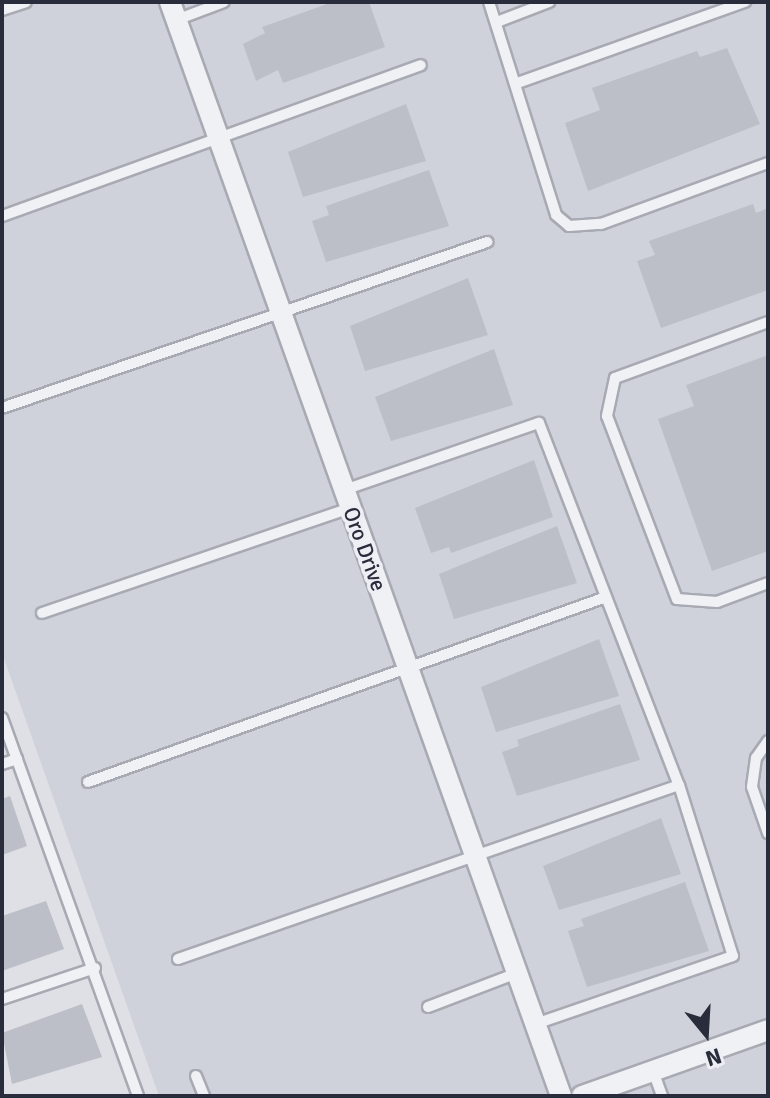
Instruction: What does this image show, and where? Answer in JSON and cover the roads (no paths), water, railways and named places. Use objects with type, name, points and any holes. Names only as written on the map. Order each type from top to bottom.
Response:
[{"type":"street","name":"Oro Drive","points":[[173,11],[561,1096]]},
{"type":"street","points":[[582,1096],[768,1030]]},
{"type":"lane","points":[[2,10],[26,2]]},
{"type":"lane","points":[[173,11],[224,2]]},
{"type":"lane","points":[[489,2],[520,82],[556,215],[569,226],[601,224],[768,163]]},
{"type":"lane","points":[[497,22],[549,2]]},
{"type":"lane","points":[[520,82],[745,2]]},
{"type":"lane","points":[[2,216],[421,65]]},
{"type":"lane","points":[[2,408],[282,316],[487,242]]},
{"type":"lane","points":[[768,322],[615,378],[607,416],[677,599],[717,602],[768,583]]},
{"type":"lane","points":[[42,613],[347,499],[539,423],[679,785],[733,956],[535,1024]]},
{"type":"lane","points":[[88,782],[410,673],[606,597]]},
{"type":"lane","points":[[2,718],[95,968],[138,1096]]},
{"type":"lane","points":[[768,741],[756,758],[752,787],[768,833]]},
{"type":"lane","points":[[2,764],[17,759]]},
{"type":"lane","points":[[178,959],[679,785]]},
{"type":"lane","points":[[2,999],[95,968]]},
{"type":"lane","points":[[428,1007],[517,973]]},
{"type":"lane","points":[[653,1071],[662,1096]]},
{"type":"lane","points":[[196,1076],[204,1096]]}]
